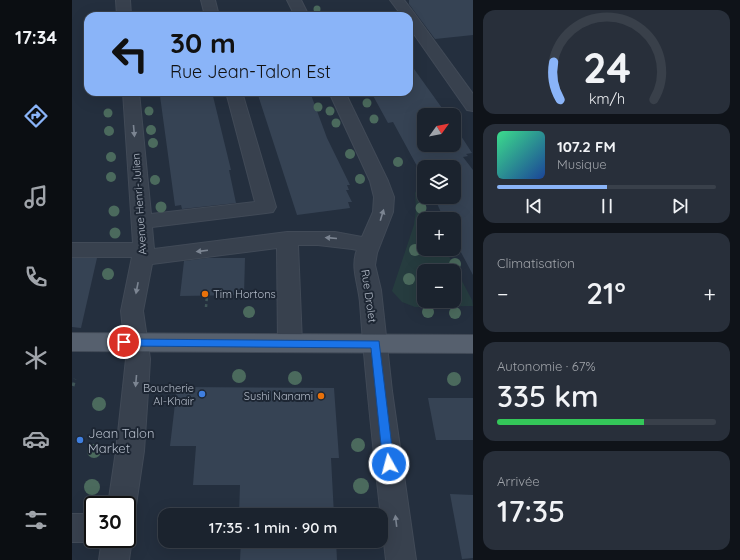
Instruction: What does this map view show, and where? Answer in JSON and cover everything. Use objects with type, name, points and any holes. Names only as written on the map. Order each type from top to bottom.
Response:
[{"type":"main road","points":[[72,342],[473,344]]},
{"type":"street","points":[[123,0],[124,12]]},
{"type":"street","points":[[208,0],[211,12]]},
{"type":"street","points":[[294,0],[300,12]]},
{"type":"street","points":[[397,0],[406,12]]},
{"type":"street","points":[[413,22],[473,106]]},
{"type":"street","name":"Avenue Henri-Julien","points":[[123,496],[130,451],[137,377],[136,343],[132,311],[144,254],[131,96]]},
{"type":"street","points":[[142,222],[266,207],[235,96]]},
{"type":"street","name":"Rue Drolet","points":[[340,96],[379,181],[384,197],[383,212],[369,246],[364,265],[370,290],[379,391],[401,560]]},
{"type":"street","points":[[72,250],[144,254],[287,239],[334,238],[352,240],[369,246]]},
{"type":"street","points":[[287,239],[290,343]]},
{"type":"street","points":[[72,528],[84,528]]},
{"type":"street","points":[[114,560],[116,548]]},
{"type":"path","points":[[206,307],[207,296]]},
{"type":"path","points":[[73,386],[75,379]]},
{"type":"green space","points":[[415,191],[417,195],[417,204],[422,204],[426,212],[417,212],[417,256],[449,256],[453,264],[417,264],[417,307],[402,302],[392,291],[414,225],[416,210]]},
{"type":"green space","points":[[461,279],[472,300],[473,306],[461,306]]},
{"type":"building","points":[[409,0],[473,0],[473,35],[435,39],[409,4]]},
{"type":"building","points":[[413,68],[442,108],[417,108],[417,152],[461,152],[461,136],[472,153],[466,154],[468,156],[463,157],[473,170],[473,275],[461,252],[461,212],[441,212],[437,204],[461,204],[461,160],[417,160],[417,166],[393,122],[388,123],[373,96],[413,96]]},
{"type":"building","points":[[160,96],[213,96],[231,170],[229,170],[236,203],[182,209],[181,205],[175,206]]},
{"type":"building","points":[[258,96],[311,96],[327,138],[350,185],[347,185],[349,190],[346,190],[352,202],[348,202],[350,208],[297,215]]},
{"type":"building","points":[[72,258],[97,258],[81,328],[72,327]]},
{"type":"building","points":[[207,258],[245,258],[244,295],[180,296],[184,261]]},
{"type":"building","points":[[177,387],[334,388],[339,458],[331,458],[334,508],[239,508],[240,485],[193,485],[196,446],[170,446]]},
{"type":"building","points":[[428,398],[473,398],[473,440],[436,440]]},
{"type":"building","points":[[450,494],[473,495],[473,558],[462,559]]},
{"type":"building","points":[[241,548],[336,548],[337,560],[240,560]]},
{"type":"place","name":"Tim Hortons","points":[[205,294]]},
{"type":"place","name":"Boucherie Al-Khair","points":[[202,394]]},
{"type":"place","name":"Sushi Nanami","points":[[321,396]]},
{"type":"place","name":"Jean Talon Market","points":[[80,440]]},
{"type":"route","points":[[124,342],[165,344],[376,344],[379,391],[389,464]]}]
